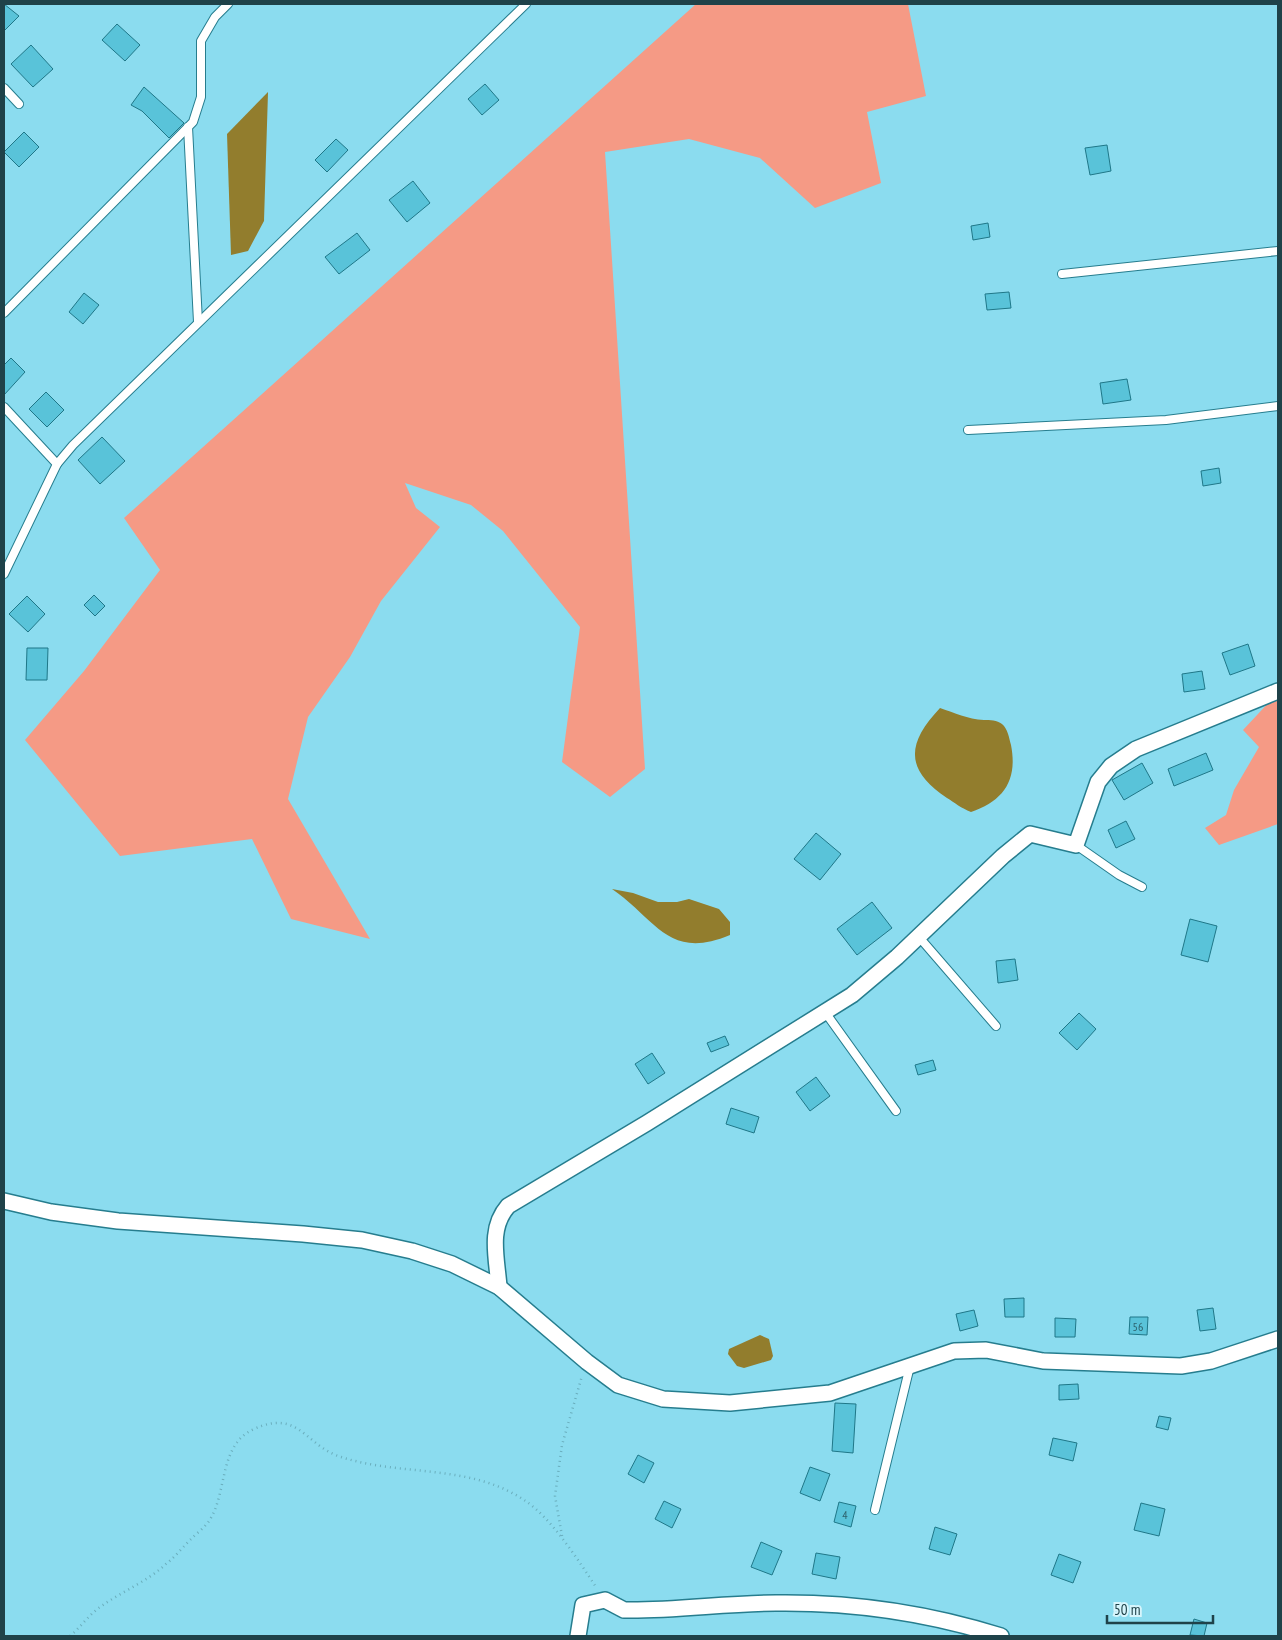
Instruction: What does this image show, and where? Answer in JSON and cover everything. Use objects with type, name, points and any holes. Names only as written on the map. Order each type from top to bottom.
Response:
[{"type":"street","points":[[499,1288],[495,1227],[498,1217],[508,1206],[647,1124],[852,995],[919,937],[1003,856],[1030,834],[1076,844],[1098,782],[1111,766],[1136,749],[1278,691]]},
{"type":"street","points":[[4,1201],[50,1212],[118,1222],[362,1240],[412,1251],[452,1264],[499,1288],[587,1362],[618,1385],[663,1399],[730,1403],[830,1393],[954,1351],[986,1350],[1042,1361],[1181,1366],[1210,1361],[1278,1339]]},
{"type":"street","points":[[578,1636],[582,1605],[605,1600],[624,1610],[776,1603],[843,1604],[956,1622],[1001,1636]]},
{"type":"lane","points":[[4,313],[193,122],[201,97],[201,41],[215,17],[228,4]]},
{"type":"lane","points":[[4,574],[57,464],[73,445],[526,4]]},
{"type":"lane","points":[[4,88],[18,104]]},
{"type":"lane","points":[[188,127],[198,322]]},
{"type":"lane","points":[[1062,274],[1278,251]]},
{"type":"lane","points":[[968,430],[1166,420],[1278,406]]},
{"type":"lane","points":[[4,407],[57,464]]},
{"type":"lane","points":[[1076,844],[1119,875],[1142,887]]},
{"type":"lane","points":[[919,937],[996,1026]]},
{"type":"lane","points":[[825,1012],[896,1110]]},
{"type":"lane","points":[[875,1510],[910,1366]]},
{"type":"path","points":[[562,1538],[555,1496],[562,1445],[587,1362]]},
{"type":"path","points":[[70,1636],[101,1606],[166,1565],[209,1521],[220,1496],[225,1470],[233,1448],[241,1437],[253,1429],[273,1423],[292,1425],[336,1455],[414,1471],[457,1474],[496,1485],[525,1500],[562,1538],[605,1600]]},
{"type":"shaded area","points":[[696,4],[908,4],[926,96],[867,112],[881,183],[815,208],[760,158],[689,139],[605,152],[645,769],[610,797],[562,762],[580,627],[503,531],[471,505],[405,483],[416,508],[440,527],[381,601],[350,657],[308,717],[288,799],[370,939],[291,919],[252,839],[120,856],[25,740],[84,671],[160,570],[124,518]]},
{"type":"shaded area","points":[[268,92],[264,221],[248,251],[231,255],[227,134]]},
{"type":"shaded area","points":[[1278,697],[1278,824],[1219,845],[1205,828],[1226,815],[1234,790],[1259,747],[1243,730],[1272,699]]},
{"type":"shaded area","points":[[940,708],[961,716],[998,722],[1004,726],[1009,737],[1013,758],[1010,779],[1006,788],[992,802],[971,812],[933,788],[917,767],[916,745],[921,733]]},
{"type":"shaded area","points":[[612,889],[633,893],[658,902],[677,902],[689,899],[719,909],[730,922],[730,935],[709,942],[692,943],[677,940],[652,924]]},
{"type":"shaded area","points":[[760,1335],[769,1339],[773,1356],[771,1360],[744,1368],[737,1366],[728,1354],[729,1349]]},
{"type":"building","points":[[4,4],[19,16],[4,31]]},
{"type":"building","points":[[117,24],[140,45],[125,61],[102,40]]},
{"type":"building","points":[[31,45],[53,69],[33,87],[11,64]]},
{"type":"building","points":[[485,84],[499,100],[482,115],[468,99]]},
{"type":"building","points":[[144,87],[184,123],[169,138],[142,111],[131,105]]},
{"type":"building","points":[[24,132],[39,147],[19,167],[4,152]]},
{"type":"building","points":[[336,139],[348,150],[327,172],[315,160]]},
{"type":"building","points":[[1107,145],[1111,171],[1090,175],[1085,148]]},
{"type":"building","points":[[413,181],[430,203],[407,222],[389,200]]},
{"type":"building","points":[[988,223],[990,237],[973,240],[971,226]]},
{"type":"building","points":[[357,233],[370,250],[339,274],[325,257]]},
{"type":"building","points":[[1009,292],[1011,308],[987,310],[985,294]]},
{"type":"building","points":[[84,293],[99,305],[83,324],[69,312]]},
{"type":"building","points":[[11,358],[25,372],[4,395],[4,365]]},
{"type":"building","points":[[1127,379],[1131,400],[1103,404],[1100,383]]},
{"type":"building","points":[[46,392],[64,410],[47,427],[29,409]]},
{"type":"building","points":[[102,437],[125,461],[100,484],[78,460]]},
{"type":"building","points":[[1219,468],[1221,483],[1203,486],[1201,471]]},
{"type":"building","points":[[94,595],[105,606],[95,616],[84,605]]},
{"type":"building","points":[[27,596],[45,614],[28,632],[9,614]]},
{"type":"building","points":[[1248,644],[1255,666],[1230,675],[1222,653]]},
{"type":"building","points":[[27,648],[48,648],[47,680],[26,680]]},
{"type":"building","points":[[1202,671],[1205,689],[1184,692],[1182,674]]},
{"type":"building","points":[[1206,753],[1213,770],[1174,786],[1168,769]]},
{"type":"building","points":[[1142,763],[1153,783],[1124,800],[1112,780]]},
{"type":"building","points":[[1126,821],[1135,839],[1116,848],[1108,830]]},
{"type":"building","points":[[816,833],[841,854],[820,880],[794,859]]},
{"type":"building","points":[[872,902],[892,928],[857,955],[837,929]]},
{"type":"building","points":[[1190,919],[1217,926],[1208,962],[1181,955]]},
{"type":"building","points":[[1015,959],[1018,980],[998,983],[996,961]]},
{"type":"building","points":[[1079,1013],[1096,1029],[1077,1050],[1059,1033]]},
{"type":"building","points":[[725,1036],[729,1045],[711,1052],[707,1043]]},
{"type":"building","points":[[652,1053],[665,1073],[648,1084],[635,1064]]},
{"type":"building","points":[[933,1060],[936,1070],[918,1075],[915,1065]]},
{"type":"building","points":[[816,1077],[830,1096],[810,1111],[796,1092]]},
{"type":"building","points":[[731,1108],[759,1117],[754,1133],[726,1124]]},
{"type":"building","points":[[1024,1298],[1024,1317],[1005,1317],[1004,1299]]},
{"type":"building","points":[[1213,1308],[1216,1329],[1200,1331],[1197,1310]]},
{"type":"building","points":[[974,1310],[978,1326],[960,1331],[956,1314]]},
{"type":"building","points":[[1130,1317],[1148,1317],[1147,1335],[1129,1334]]},
{"type":"building","points":[[1055,1318],[1076,1319],[1075,1337],[1055,1337]]},
{"type":"building","points":[[1078,1384],[1079,1399],[1059,1400],[1059,1385]]},
{"type":"building","points":[[835,1403],[856,1404],[853,1453],[832,1451]]},
{"type":"building","points":[[1159,1416],[1171,1418],[1168,1430],[1156,1427]]},
{"type":"building","points":[[1053,1438],[1077,1443],[1073,1461],[1049,1455]]},
{"type":"building","points":[[638,1455],[654,1463],[644,1483],[628,1474]]},
{"type":"building","points":[[810,1467],[830,1474],[820,1501],[800,1493]]},
{"type":"building","points":[[664,1501],[681,1509],[672,1528],[655,1519]]},
{"type":"building","points":[[839,1502],[856,1506],[851,1527],[834,1522]]},
{"type":"building","points":[[1141,1503],[1165,1509],[1159,1536],[1134,1530]]},
{"type":"building","points":[[935,1527],[957,1534],[950,1555],[929,1549]]},
{"type":"building","points":[[761,1542],[782,1551],[772,1575],[751,1567]]},
{"type":"building","points":[[816,1553],[840,1557],[836,1579],[812,1574]]},
{"type":"building","points":[[1059,1554],[1081,1562],[1073,1583],[1051,1575]]},
{"type":"building","points":[[1194,1619],[1207,1623],[1204,1636],[1190,1635]]}]
